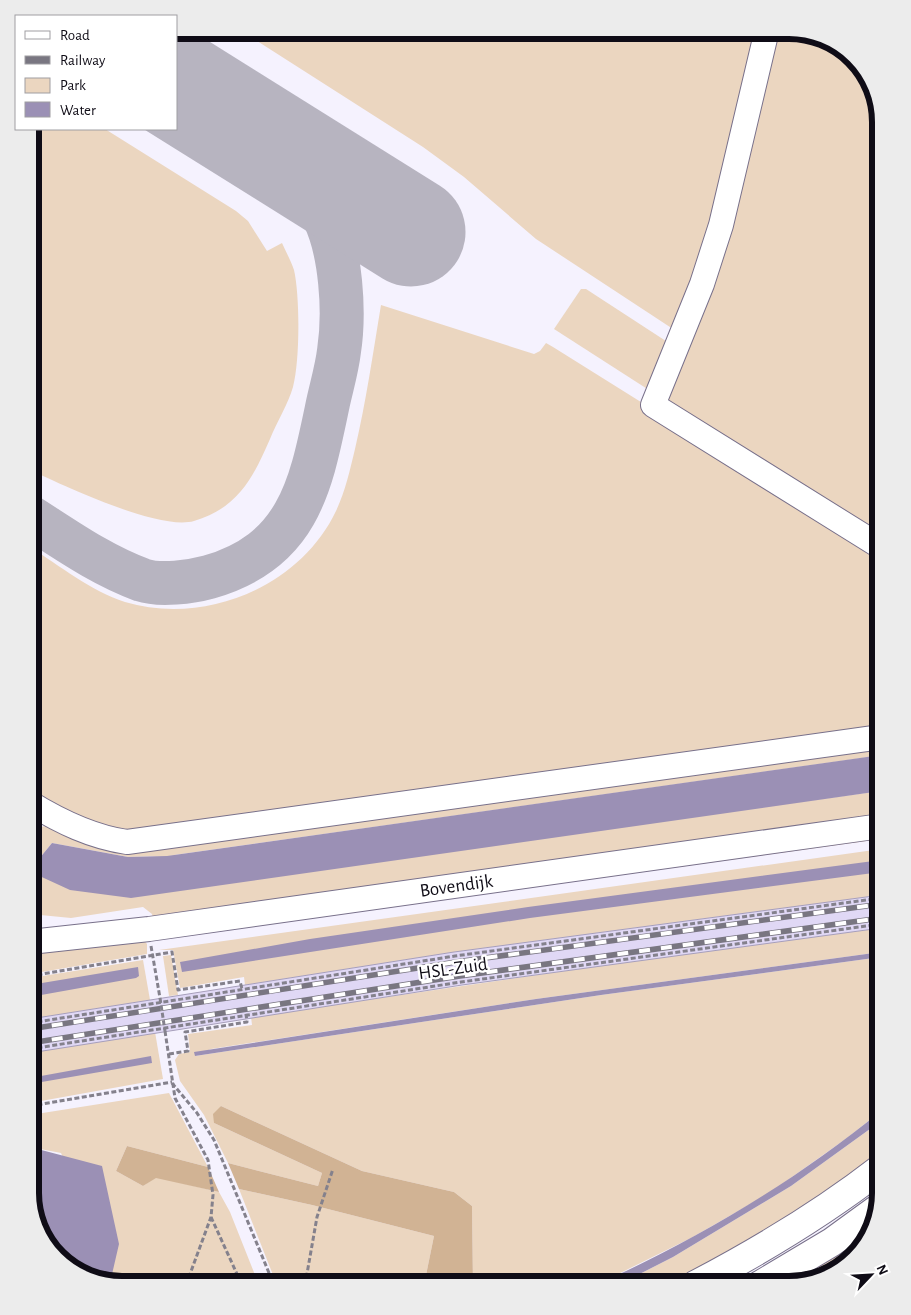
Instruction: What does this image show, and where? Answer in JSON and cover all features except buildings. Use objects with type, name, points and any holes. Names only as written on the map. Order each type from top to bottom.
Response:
[{"type":"main road","points":[[713,1276],[738,1263],[814,1216],[872,1174]]},
{"type":"main road","points":[[775,1276],[832,1242],[869,1215]]},
{"type":"street","points":[[765,39],[721,225],[702,284],[653,405],[872,541]]},
{"type":"street","points":[[39,808],[79,830],[106,839],[128,842],[872,737]]},
{"type":"street","name":"Bovendijk","points":[[39,941],[158,928],[872,827]]},
{"type":"path","name":"HSL-Zuid","points":[[39,1022],[474,953],[872,899]]},
{"type":"path","name":"HSL-Zuid","points":[[39,1048],[519,973],[872,925]]},
{"type":"path","points":[[151,946],[175,1098],[208,1160],[213,1195],[211,1217],[190,1276]]},
{"type":"path","points":[[39,975],[172,952],[178,990],[240,981],[242,989]]},
{"type":"path","points":[[169,1054],[188,1051],[185,1032],[247,1022],[246,1014]]},
{"type":"path","points":[[39,1104],[172,1082]]},
{"type":"path","points":[[172,1082],[197,1113],[214,1140],[270,1276]]},
{"type":"path","points":[[307,1276],[317,1218],[333,1169]]},
{"type":"path","points":[[211,1217],[238,1276]]},
{"type":"green space","points":[[254,39],[762,39],[712,233],[676,331],[536,239],[464,177],[423,147]]},
{"type":"green space","points":[[770,39],[794,39],[816,43],[844,60],[855,71],[866,90],[872,111],[872,531],[663,399]]},
{"type":"green space","points":[[39,130],[107,130],[236,211],[248,221],[267,251],[282,243],[294,270],[296,281],[298,312],[297,361],[293,387],[264,453],[242,490],[222,508],[194,521],[159,520],[112,505],[39,474]]},
{"type":"green space","points":[[581,289],[586,289],[672,345],[652,392],[554,329]]},
{"type":"green space","points":[[381,305],[534,354],[540,351],[546,343],[872,546],[872,733],[108,835],[39,799],[39,553],[76,578],[112,597],[125,602],[155,608],[186,609],[217,604],[247,594],[274,580],[299,561],[320,538],[336,511],[349,473],[369,377]]},
{"type":"green space","points":[[872,744],[872,756],[170,856],[642,823],[872,792],[872,818],[153,918],[152,914],[143,907],[71,918],[39,915],[39,865],[163,856],[128,857],[52,843],[39,859],[39,827],[44,826],[59,827],[89,839]]},
{"type":"green space","points":[[872,836],[872,840],[157,939]]},
{"type":"green space","points":[[872,850],[872,896],[454,952],[245,985],[244,977],[180,988],[173,950],[159,950]]},
{"type":"green space","points":[[872,929],[872,953],[536,999],[211,1049],[195,1056],[601,995],[872,958],[872,1118],[768,1194],[691,1238],[614,1276],[473,1276],[472,1206],[454,1192],[362,1171],[221,1106],[214,1123],[322,1173],[318,1186],[228,1163],[204,1115],[180,1081],[175,1060],[179,1054],[190,1052],[188,1034],[252,1025],[251,1017],[647,959]]},
{"type":"green space","points":[[143,939],[147,944],[147,954],[39,972],[39,950]]},
{"type":"green space","points":[[171,955],[178,995],[169,996],[163,956]]},
{"type":"green space","points":[[143,960],[150,1000],[39,1018],[39,977]]},
{"type":"green space","points":[[155,1032],[163,1079],[39,1101],[39,1051]]},
{"type":"green space","points":[[169,1093],[208,1167],[127,1146],[116,1171],[143,1186],[156,1177],[219,1192],[230,1212],[255,1276],[111,1275],[112,1271],[61,1153],[39,1149],[39,1114]]},
{"type":"green space","points":[[872,1128],[872,1165],[716,1265],[695,1276],[636,1276],[673,1257],[791,1186]]},
{"type":"green space","points":[[239,1189],[312,1205],[434,1236],[426,1276],[273,1276]]},
{"type":"green space","points":[[866,1226],[855,1244],[850,1250],[846,1250],[846,1254],[840,1259],[821,1270],[800,1276],[790,1276]]},
{"type":"shaded area","points":[[221,1106],[362,1171],[454,1192],[472,1206],[473,1276],[426,1276],[434,1236],[312,1205],[239,1189],[228,1163],[318,1186],[322,1173],[214,1123],[213,1114]]},
{"type":"shaded area","points":[[127,1146],[208,1167],[219,1192],[156,1178],[143,1186],[116,1171]]},
{"type":"water","points":[[872,756],[872,792],[131,898],[70,890],[39,876],[39,859],[52,843],[128,857],[167,856]]},
{"type":"water","points":[[872,861],[872,873],[530,918],[182,972],[180,962],[310,939],[528,907]]},
{"type":"water","points":[[872,953],[872,958],[601,995],[195,1056],[194,1052],[536,999]]},
{"type":"water","points":[[138,967],[139,976],[136,978],[39,995],[39,984]]},
{"type":"water","points":[[151,1056],[152,1063],[39,1082],[39,1076]]},
{"type":"water","points":[[872,1118],[872,1128],[791,1186],[673,1257],[636,1276],[615,1276],[671,1248],[744,1207],[814,1162]]},
{"type":"water","points":[[39,1149],[102,1166],[119,1244],[112,1276],[85,1268],[63,1252],[56,1244],[45,1225],[39,1204]]},
{"type":"taxiway","points":[[39,523],[84,552],[112,567],[142,580],[166,583],[202,579],[240,565],[264,550],[282,532],[296,511],[307,487],[315,461],[338,357],[342,319],[338,264],[330,231],[308,191],[275,156],[240,125]]},
{"type":"runway","points":[[178,86],[411,232]]},
{"type":"railway","points":[[39,1028],[456,962],[872,905]]},
{"type":"railway","points":[[39,1042],[460,976],[872,919]]}]
